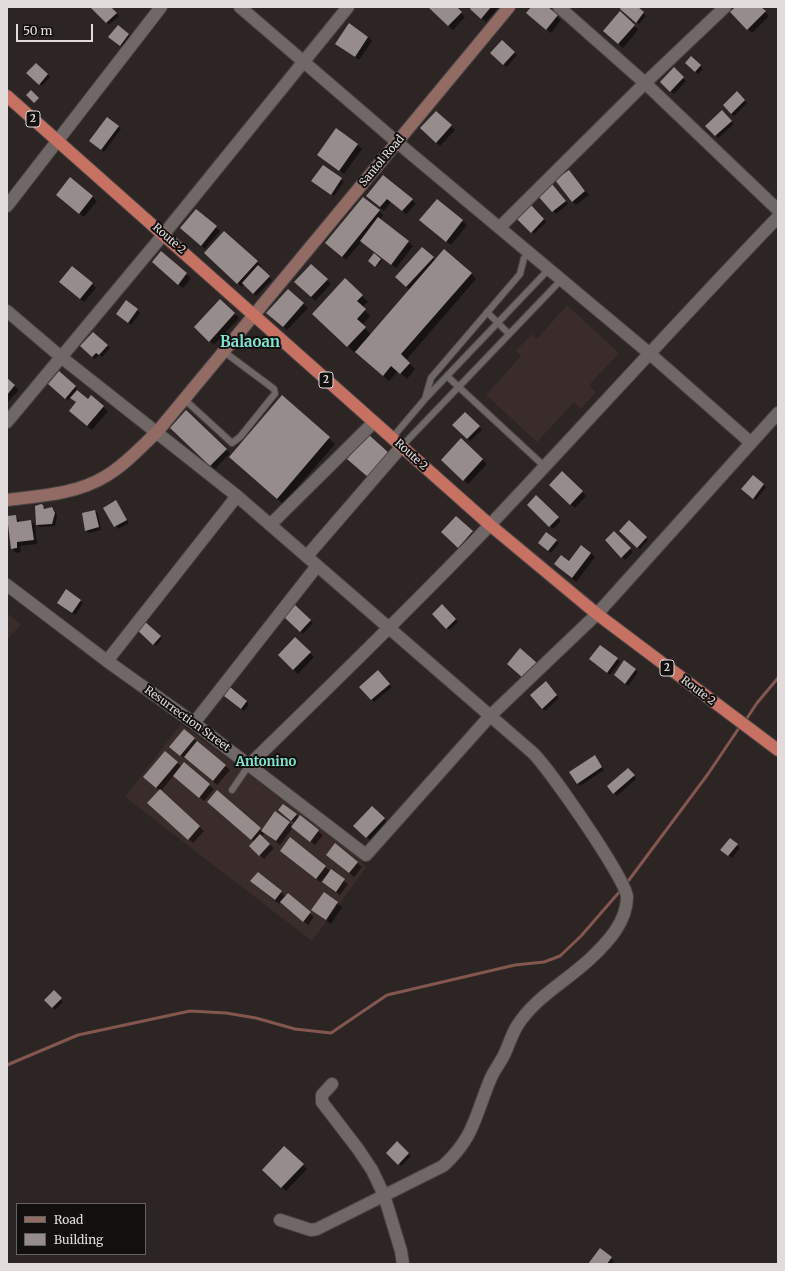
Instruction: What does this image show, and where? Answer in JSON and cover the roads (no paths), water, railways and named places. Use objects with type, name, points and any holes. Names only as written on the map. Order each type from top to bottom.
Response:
[{"type":"highway","name":"2","points":[[7,96],[58,141]]},
{"type":"highway","name":"Route 2","points":[[58,141],[490,525],[598,614],[737,721],[778,750]]},
{"type":"main road","name":"Santol Road","points":[[7,500],[59,493],[94,482],[116,469],[157,432],[222,351],[398,143],[509,7]]},
{"type":"street","points":[[7,206],[161,7]]},
{"type":"street","points":[[240,7],[398,143],[649,353],[750,442]]},
{"type":"street","points":[[7,422],[163,235],[303,60],[348,7]]},
{"type":"street","points":[[559,7],[645,83],[778,210]]},
{"type":"street","points":[[500,227],[645,83],[725,7]]},
{"type":"street","points":[[249,765],[389,629],[490,525],[649,353],[778,217]]},
{"type":"street","points":[[7,311],[61,356],[237,496],[533,753],[550,773],[611,864],[625,890],[625,908],[617,929],[590,959],[545,995],[520,1021],[491,1078],[472,1130],[452,1158],[443,1166],[317,1229],[311,1230],[280,1220]]},
{"type":"street","points":[[490,716],[598,614],[750,442],[778,413]]},
{"type":"street","points":[[270,525],[374,422]]},
{"type":"street","points":[[307,556],[402,446]]},
{"type":"street","points":[[107,661],[237,496]]},
{"type":"street","points":[[194,723],[317,566]]},
{"type":"street","name":"Resurrection Street","points":[[7,585],[107,661],[194,723],[366,855],[490,716]]},
{"type":"street","points":[[332,1084],[322,1095],[322,1102],[364,1157],[384,1195],[401,1251],[403,1264]]},
{"type":"lane","points":[[425,399],[431,378],[520,274],[524,258],[530,253]]},
{"type":"lane","points":[[392,438],[425,399],[499,324],[549,269]]},
{"type":"lane","points":[[402,446],[562,279]]},
{"type":"lane","points":[[488,312],[509,334]]},
{"type":"lane","points":[[184,399],[232,442],[240,437],[275,394],[274,389],[222,351]]},
{"type":"lane","points":[[448,377],[544,466]]},
{"type":"lane","points":[[232,790],[249,765]]},
{"type":"waterway","points":[[745,721],[757,703],[778,678]]},
{"type":"waterway","points":[[626,884],[708,774],[741,725]]},
{"type":"waterway","points":[[7,1065],[78,1035],[190,1011],[226,1013],[256,1018],[295,1029],[331,1033],[387,995],[515,965],[544,962],[560,956],[581,936],[621,890]]},
{"type":"district","name":"Balaoan","points":[[250,343]]},
{"type":"district","name":"Antonino","points":[[266,762]]}]
